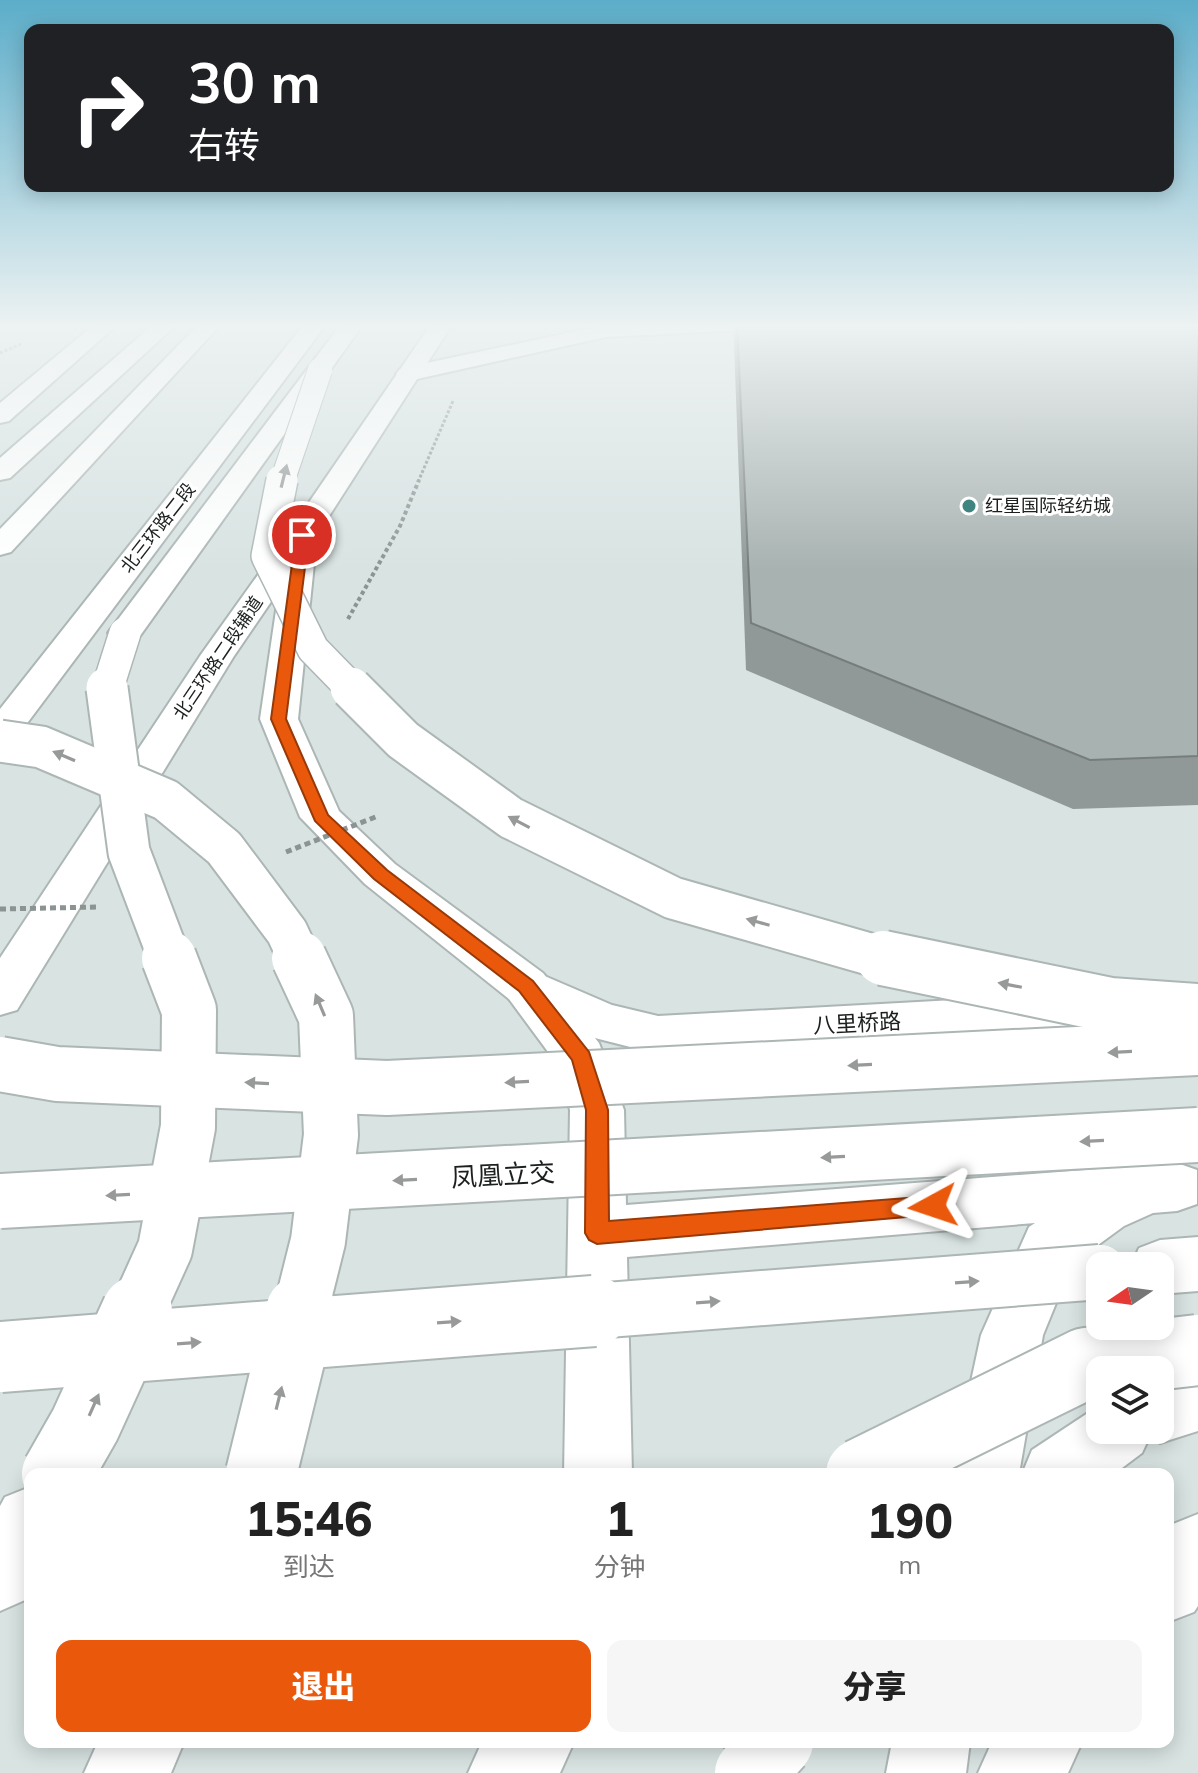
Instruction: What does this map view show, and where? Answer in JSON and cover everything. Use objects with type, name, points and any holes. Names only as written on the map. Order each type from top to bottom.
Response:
[{"type":"main road","points":[[0,472],[74,406]]},
{"type":"main road","points":[[0,546],[133,406]]},
{"type":"main road","name":"北三环路二段","points":[[0,734],[275,406]]},
{"type":"main road","points":[[60,1468],[85,1425],[165,1249],[188,1127],[189,1010],[129,852],[106,692],[125,633],[283,406]]},
{"type":"main road","points":[[305,406],[284,472],[267,556],[313,649],[415,748],[511,818],[673,898],[900,963],[1110,1005],[1198,1008]]},
{"type":"main road","name":"北三环路二段辅道","points":[[0,997],[217,656],[387,406]]},
{"type":"main road","points":[[302,535],[279,719],[321,817],[380,874],[526,986],[581,1057],[597,1110],[598,1468]]},
{"type":"main road","points":[[0,741],[41,747],[166,800],[224,848],[287,932],[326,1016],[331,1135],[318,1241],[262,1468]]},
{"type":"main road","name":"八里桥路","points":[[526,986],[601,1022],[658,1035],[1198,1008]]},
{"type":"main road","points":[[0,1064],[57,1074],[387,1088],[1198,1048]]},
{"type":"main road","points":[[597,1233],[1191,1169]]},
{"type":"main road","points":[[986,1468],[1012,1335],[1050,1246],[1109,1204],[1191,1169]]},
{"type":"main road","name":"凤凰立交","points":[[0,1201],[1191,1169]]},
{"type":"main road","points":[[1174,1266],[1198,1264]]},
{"type":"main road","points":[[0,1357],[1086,1273]]},
{"type":"main road","points":[[873,1468],[1086,1363],[1198,1350]]},
{"type":"main road","points":[[1174,1406],[1198,1399]]},
{"type":"main road","points":[[1065,1468],[1099,1444]]},
{"type":"main road","points":[[0,1575],[24,1533]]},
{"type":"main road","points":[[1174,1579],[1198,1549]]},
{"type":"main road","points":[[124,1773],[141,1748]]},
{"type":"main road","points":[[508,1773],[530,1748]]},
{"type":"main road","points":[[734,1748],[760,1773]]},
{"type":"main road","points":[[750,1773],[773,1748]]},
{"type":"main road","points":[[926,1773],[930,1748]]},
{"type":"main road","points":[[1018,1773],[1038,1748]]},
{"type":"path","points":[[344,625],[400,526],[451,406]]},
{"type":"path","points":[[370,803],[388,825]]},
{"type":"building","name":"红星国际轻纺城","points":[[741,406],[1198,406],[1198,756],[1090,760],[751,623]]},
{"type":"place","name":"红星国际轻纺城","points":[[969,506]]},
{"type":"route","points":[[302,535],[279,719],[321,817],[380,874],[526,986],[581,1057],[597,1110],[597,1233],[933,1206]]}]
